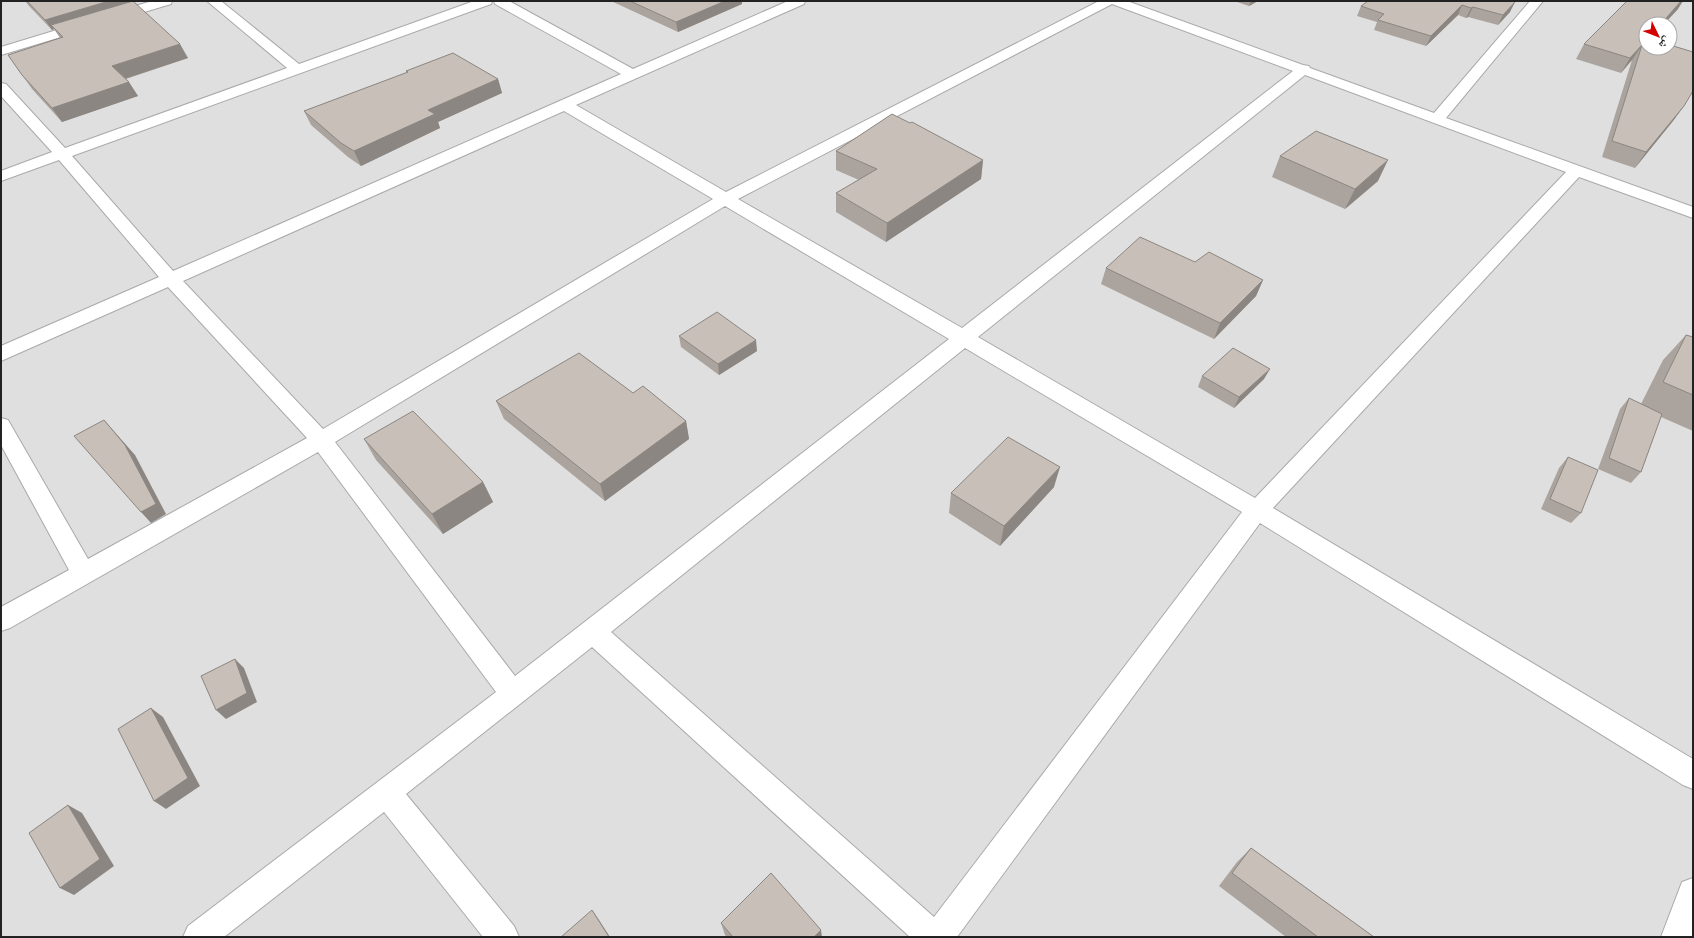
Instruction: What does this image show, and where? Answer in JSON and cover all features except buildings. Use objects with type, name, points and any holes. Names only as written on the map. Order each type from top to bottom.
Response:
[{"type":"street","points":[[1,51],[166,1]]},
{"type":"street","points":[[213,1],[298,69]]},
{"type":"street","points":[[1,176],[486,1]]},
{"type":"street","points":[[500,1],[632,75]]},
{"type":"street","points":[[1,354],[799,1]]},
{"type":"street","points":[[1,620],[321,440],[724,200],[1109,1]]},
{"type":"street","points":[[1115,1],[1304,69],[1436,120],[1693,213]]},
{"type":"street","points":[[1436,120],[1520,9],[1537,1]]},
{"type":"street","points":[[199,937],[513,694],[1304,69]]},
{"type":"street","points":[[1,87],[62,154],[170,278],[321,440],[513,694]]},
{"type":"street","points":[[564,105],[724,200],[964,338],[1257,510],[1693,774]]},
{"type":"street","points":[[938,937],[1257,510],[1576,171]]},
{"type":"street","points":[[1,426],[83,573]]},
{"type":"street","points":[[592,631],[933,937]]},
{"type":"street","points":[[386,792],[503,937]]},
{"type":"street","points":[[1677,937],[1693,892]]},
{"type":"shaded area","points":[[1,1],[1693,1],[1693,937],[1,937]]}]
